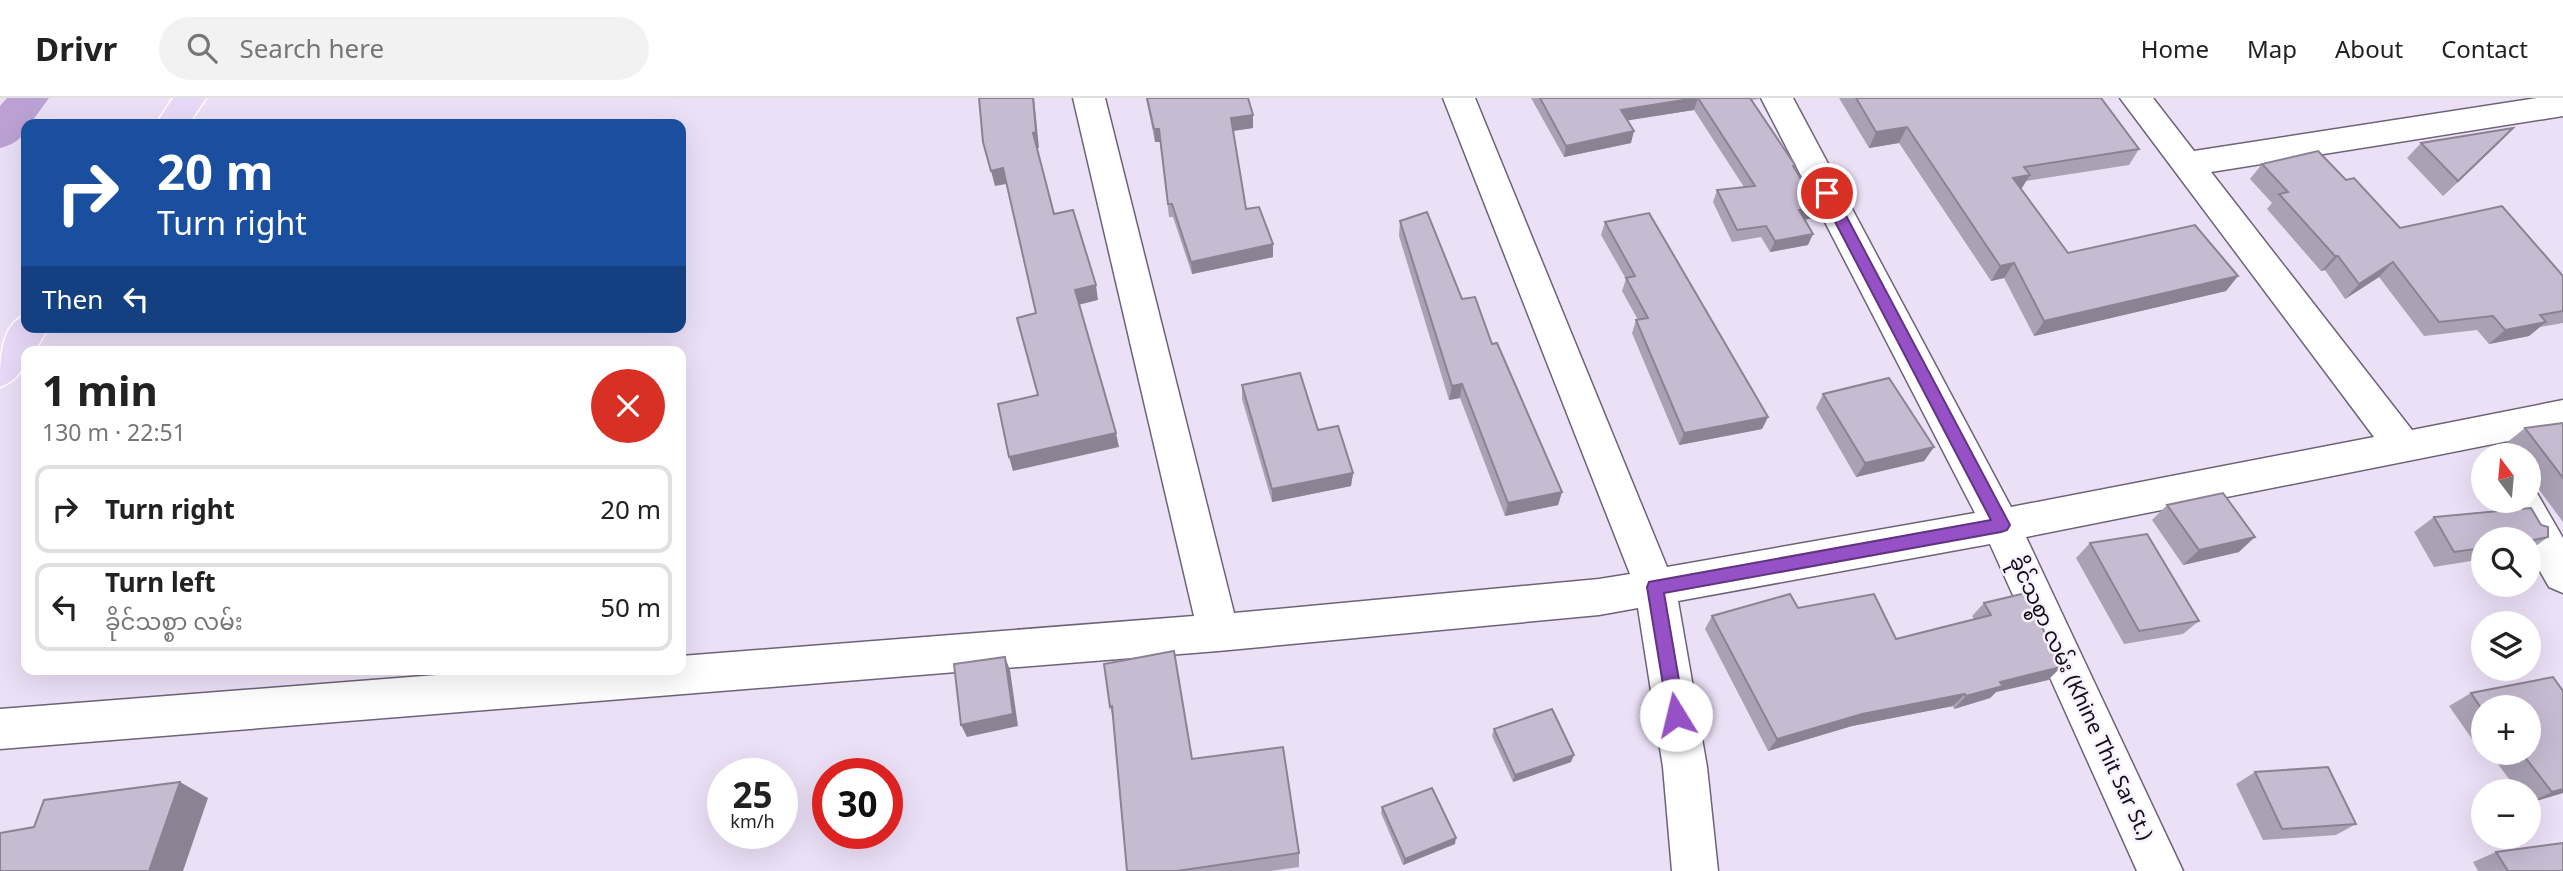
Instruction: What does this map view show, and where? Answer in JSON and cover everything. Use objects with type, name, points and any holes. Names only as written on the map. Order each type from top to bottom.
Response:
[{"type":"main road","points":[[175,119],[190,98]]},
{"type":"main road","points":[[0,372],[27,333]]},
{"type":"street","points":[[1090,98],[1218,633]]},
{"type":"street","points":[[1459,98],[1655,587],[1685,766],[1695,871]]},
{"type":"street","name":"ခိုင်သစ္စာ လမ်း (Khine Thit Sar St.)","points":[[1777,98],[2001,525],[2160,871]]},
{"type":"street","points":[[2136,98],[2403,447]]},
{"type":"street","points":[[2186,164],[2563,105]]},
{"type":"street","points":[[2486,443],[2563,415]]},
{"type":"street","points":[[686,675],[1218,633],[1599,597],[2108,506],[2403,447],[2471,444]]},
{"type":"street","points":[[2527,513],[2563,575]]},
{"type":"street","points":[[0,729],[685,675]]},
{"type":"building","points":[[979,98],[1033,98],[1036,132],[1033,133],[1054,214],[1073,210],[1096,285],[1075,290],[1116,433],[1009,457],[998,404],[1038,395],[1017,318],[1036,313],[1003,168],[991,171],[983,142]]},
{"type":"building","points":[[1147,98],[1248,98],[1253,115],[1231,118],[1246,209],[1259,207],[1273,244],[1191,262],[1172,204],[1168,204],[1159,129],[1154,129]]},
{"type":"building","points":[[1540,98],[1696,98],[1621,110],[1634,131],[1566,146]]},
{"type":"building","points":[[1698,98],[1750,98],[1795,165],[1793,166],[1818,207],[1799,210],[1813,234],[1775,241],[1766,226],[1737,230],[1717,190],[1755,186]]},
{"type":"building","points":[[1856,98],[2101,98],[2139,149],[2024,167],[2030,175],[2013,178],[2068,253],[2195,225],[2238,276],[2044,321],[2014,263],[2000,266],[1907,127],[1876,132]]},
{"type":"building","points":[[2513,128],[2458,181],[2421,143]]},
{"type":"building","points":[[2318,151],[2346,180],[2354,178],[2400,228],[2502,206],[2563,276],[2563,311],[2540,315],[2546,322],[2505,330],[2493,316],[2439,322],[2393,262],[2359,284],[2338,256],[2335,256],[2279,194],[2288,192],[2262,164]]},
{"type":"building","points":[[1427,212],[1462,299],[1475,297],[1492,344],[1497,343],[1562,492],[1508,503],[1462,384],[1452,386],[1400,221]]},
{"type":"building","points":[[1649,213],[1768,417],[1684,433],[1636,320],[1648,318],[1626,278],[1635,276],[1605,222]]},
{"type":"building","points":[[1300,373],[1318,430],[1338,426],[1353,473],[1272,489],[1242,385]]},
{"type":"building","points":[[1889,378],[1934,447],[1865,463],[1823,394]]},
{"type":"building","points":[[2563,423],[2563,478],[2541,449],[2541,443],[2536,443],[2525,428]]},
{"type":"building","points":[[2223,493],[2255,537],[2199,550],[2167,505]]},
{"type":"building","points":[[2477,513],[2534,513],[2541,525],[2548,527],[2548,537],[2541,538],[2541,527],[2471,527],[2471,550],[2454,552],[2434,517]]},
{"type":"building","points":[[2147,534],[2199,621],[2139,631],[2090,543]]},
{"type":"building","points":[[2026,593],[2061,667],[2000,682],[2003,686],[1966,696],[1965,694],[1862,714],[1777,739],[1712,616],[1790,594],[1798,608],[1874,594],[1896,639],[1991,615],[1984,603]]},
{"type":"building","points":[[1174,651],[1192,759],[1283,747],[1299,853],[1177,871],[1127,871],[1112,706],[1110,707],[1104,664]]},
{"type":"building","points":[[1005,657],[1013,714],[961,725],[954,664]]},
{"type":"building","points":[[2553,677],[2563,691],[2563,789],[2552,792],[2531,765],[2541,765],[2541,695],[2471,693]]},
{"type":"building","points":[[1552,709],[1574,755],[1515,775],[1494,729]]},
{"type":"building","points":[[2328,767],[2356,824],[2282,829],[2255,772]]},
{"type":"building","points":[[180,782],[149,871],[0,871],[0,833],[34,827],[44,800]]},
{"type":"building","points":[[1432,788],[1456,838],[1405,859],[1382,807]]},
{"type":"building","points":[[2563,843],[2563,871],[2508,871],[2496,852],[2541,849],[2541,846]]},
{"type":"waterway","points":[[0,134],[29,98]]},
{"type":"route","points":[[1676,715],[1655,587],[2001,525],[1827,193]]}]
